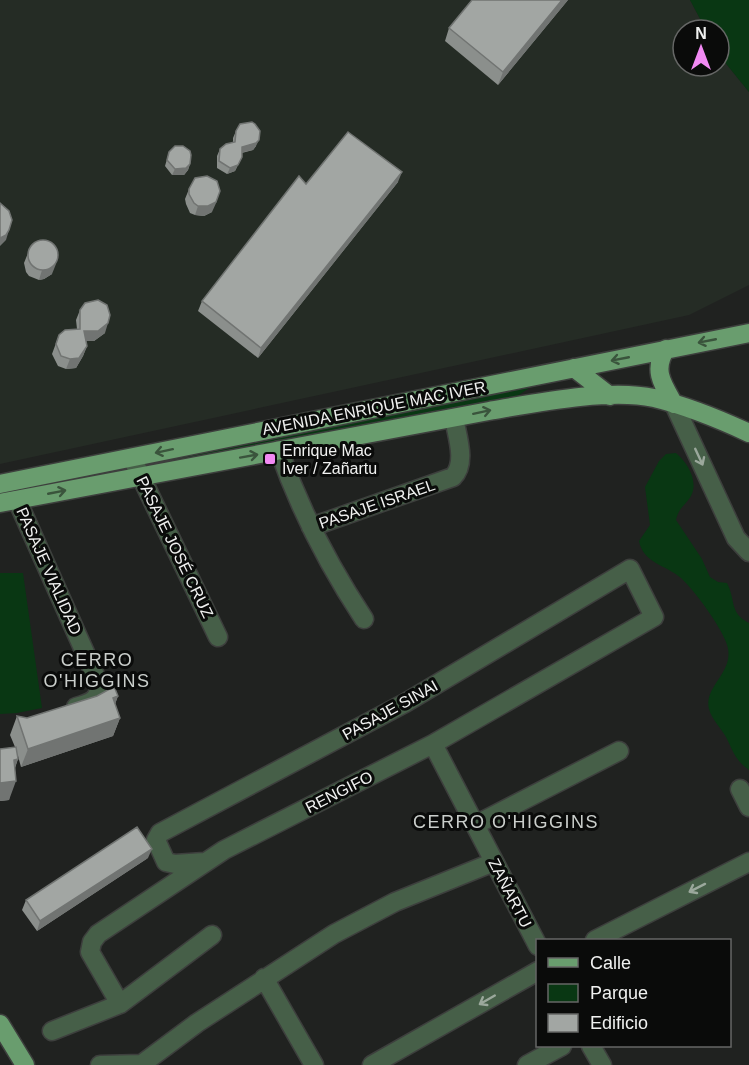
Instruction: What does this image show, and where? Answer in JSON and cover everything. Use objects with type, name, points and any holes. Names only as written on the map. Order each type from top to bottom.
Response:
[{"type":"main road","name":"AVENIDA ENRIQUE MAC IVER","points":[[0,484],[749,333]]},
{"type":"main road","points":[[666,350],[660,361],[659,375],[674,404]]},
{"type":"main road","points":[[574,368],[580,375],[610,396]]},
{"type":"main road","points":[[519,406],[543,374]]},
{"type":"main road","name":"AVENIDA ENRIQUE MAC IVER","points":[[9,501],[544,402],[610,396],[653,398],[728,423],[749,433]]},
{"type":"main road","points":[[313,420],[319,443]]},
{"type":"main road","points":[[0,1024],[25,1065]]},
{"type":"street","points":[[674,404],[736,538],[749,552]]},
{"type":"street","name":"PASAJE ISRAEL","points":[[311,527],[453,477],[459,469],[461,460],[454,418]]},
{"type":"street","points":[[279,450],[311,527],[338,579],[364,619]]},
{"type":"street","name":"PASAJE JOSÉ CRUZ","points":[[132,458],[218,637]]},
{"type":"street","name":"PASAJE VIALIDAD","points":[[9,501],[99,684],[99,693],[92,702],[57,713]]},
{"type":"street","name":"PASAJE SINAI","points":[[204,862],[175,864],[166,862],[156,840],[160,833],[405,704],[630,569],[654,617]]},
{"type":"street","name":"RENGIFO","points":[[120,1004],[90,952],[92,942],[98,934],[204,862],[432,744],[654,617]]},
{"type":"street","name":"ZAÑARTU","points":[[432,744],[536,944]]},
{"type":"street","points":[[475,825],[619,751]]},
{"type":"street","points":[[740,789],[749,807]]},
{"type":"street","points":[[598,939],[749,861]]},
{"type":"street","points":[[100,1065],[142,1064],[197,1023],[334,934],[395,902],[494,862]]},
{"type":"street","points":[[52,1031],[120,1004],[212,935]]},
{"type":"street","points":[[372,1065],[536,972]]},
{"type":"street","points":[[264,978],[314,1065]]},
{"type":"street","points":[[527,1065],[560,1047]]},
{"type":"street","points":[[592,1047],[602,1065]]},
{"type":"shaded area","points":[[0,0],[690,0],[700,18],[671,18],[671,78],[731,78],[731,70],[749,92],[749,285],[689,315],[0,464]]},
{"type":"green space","points":[[690,0],[749,0],[749,92],[731,70],[731,18],[700,18]]},
{"type":"green space","points":[[532,382],[528,389],[514,398],[0,500],[0,487]]},
{"type":"green space","points":[[676,453],[691,472],[694,484],[691,496],[680,509],[676,520],[702,559],[710,577],[718,582],[727,583],[738,615],[749,623],[749,770],[740,763],[709,709],[708,700],[711,692],[728,661],[723,635],[687,584],[650,559],[641,548],[639,541],[650,525],[645,487],[659,461],[666,454]]},
{"type":"green space","points":[[0,573],[23,573],[42,708],[0,714]]},
{"type":"building","points":[[472,0],[562,0],[503,72],[449,28]]},
{"type":"building","points":[[252,122],[260,131],[259,140],[242,147],[242,157],[238,165],[230,168],[219,161],[220,149],[226,144],[235,142],[236,131],[240,124]]},
{"type":"building","points":[[348,132],[402,172],[261,348],[202,301],[299,176],[306,184]]},
{"type":"building","points":[[175,146],[183,146],[190,151],[190,164],[186,168],[175,169],[167,160],[169,152]]},
{"type":"building","points":[[207,176],[217,181],[220,191],[216,202],[208,206],[198,206],[189,194],[189,189],[195,178]]},
{"type":"building","points":[[0,203],[9,211],[12,220],[6,235],[0,238]]},
{"type":"building","points":[[43,240],[54,244],[58,255],[54,266],[43,270],[32,266],[28,255],[32,244]]},
{"type":"building","points":[[98,300],[107,305],[110,315],[108,323],[98,331],[84,331],[87,346],[79,358],[70,359],[61,356],[56,344],[59,335],[65,330],[80,329],[80,310],[85,303]]},
{"type":"building","points":[[113,684],[118,696],[113,698],[120,718],[28,749],[17,716],[27,718],[97,696],[110,689]]},
{"type":"building","points":[[16,747],[18,759],[14,760],[16,781],[0,783],[0,749]]},
{"type":"building","points":[[137,827],[152,849],[40,921],[26,900]]},
{"type":"place","name":"Enrique Mac Iver / Zañartu","points":[[270,459]]},
{"type":"district","name":"CERRO O'HIGGINS","points":[[97,670]]},
{"type":"district","name":"CERRO O'HIGGINS","points":[[506,822]]}]
